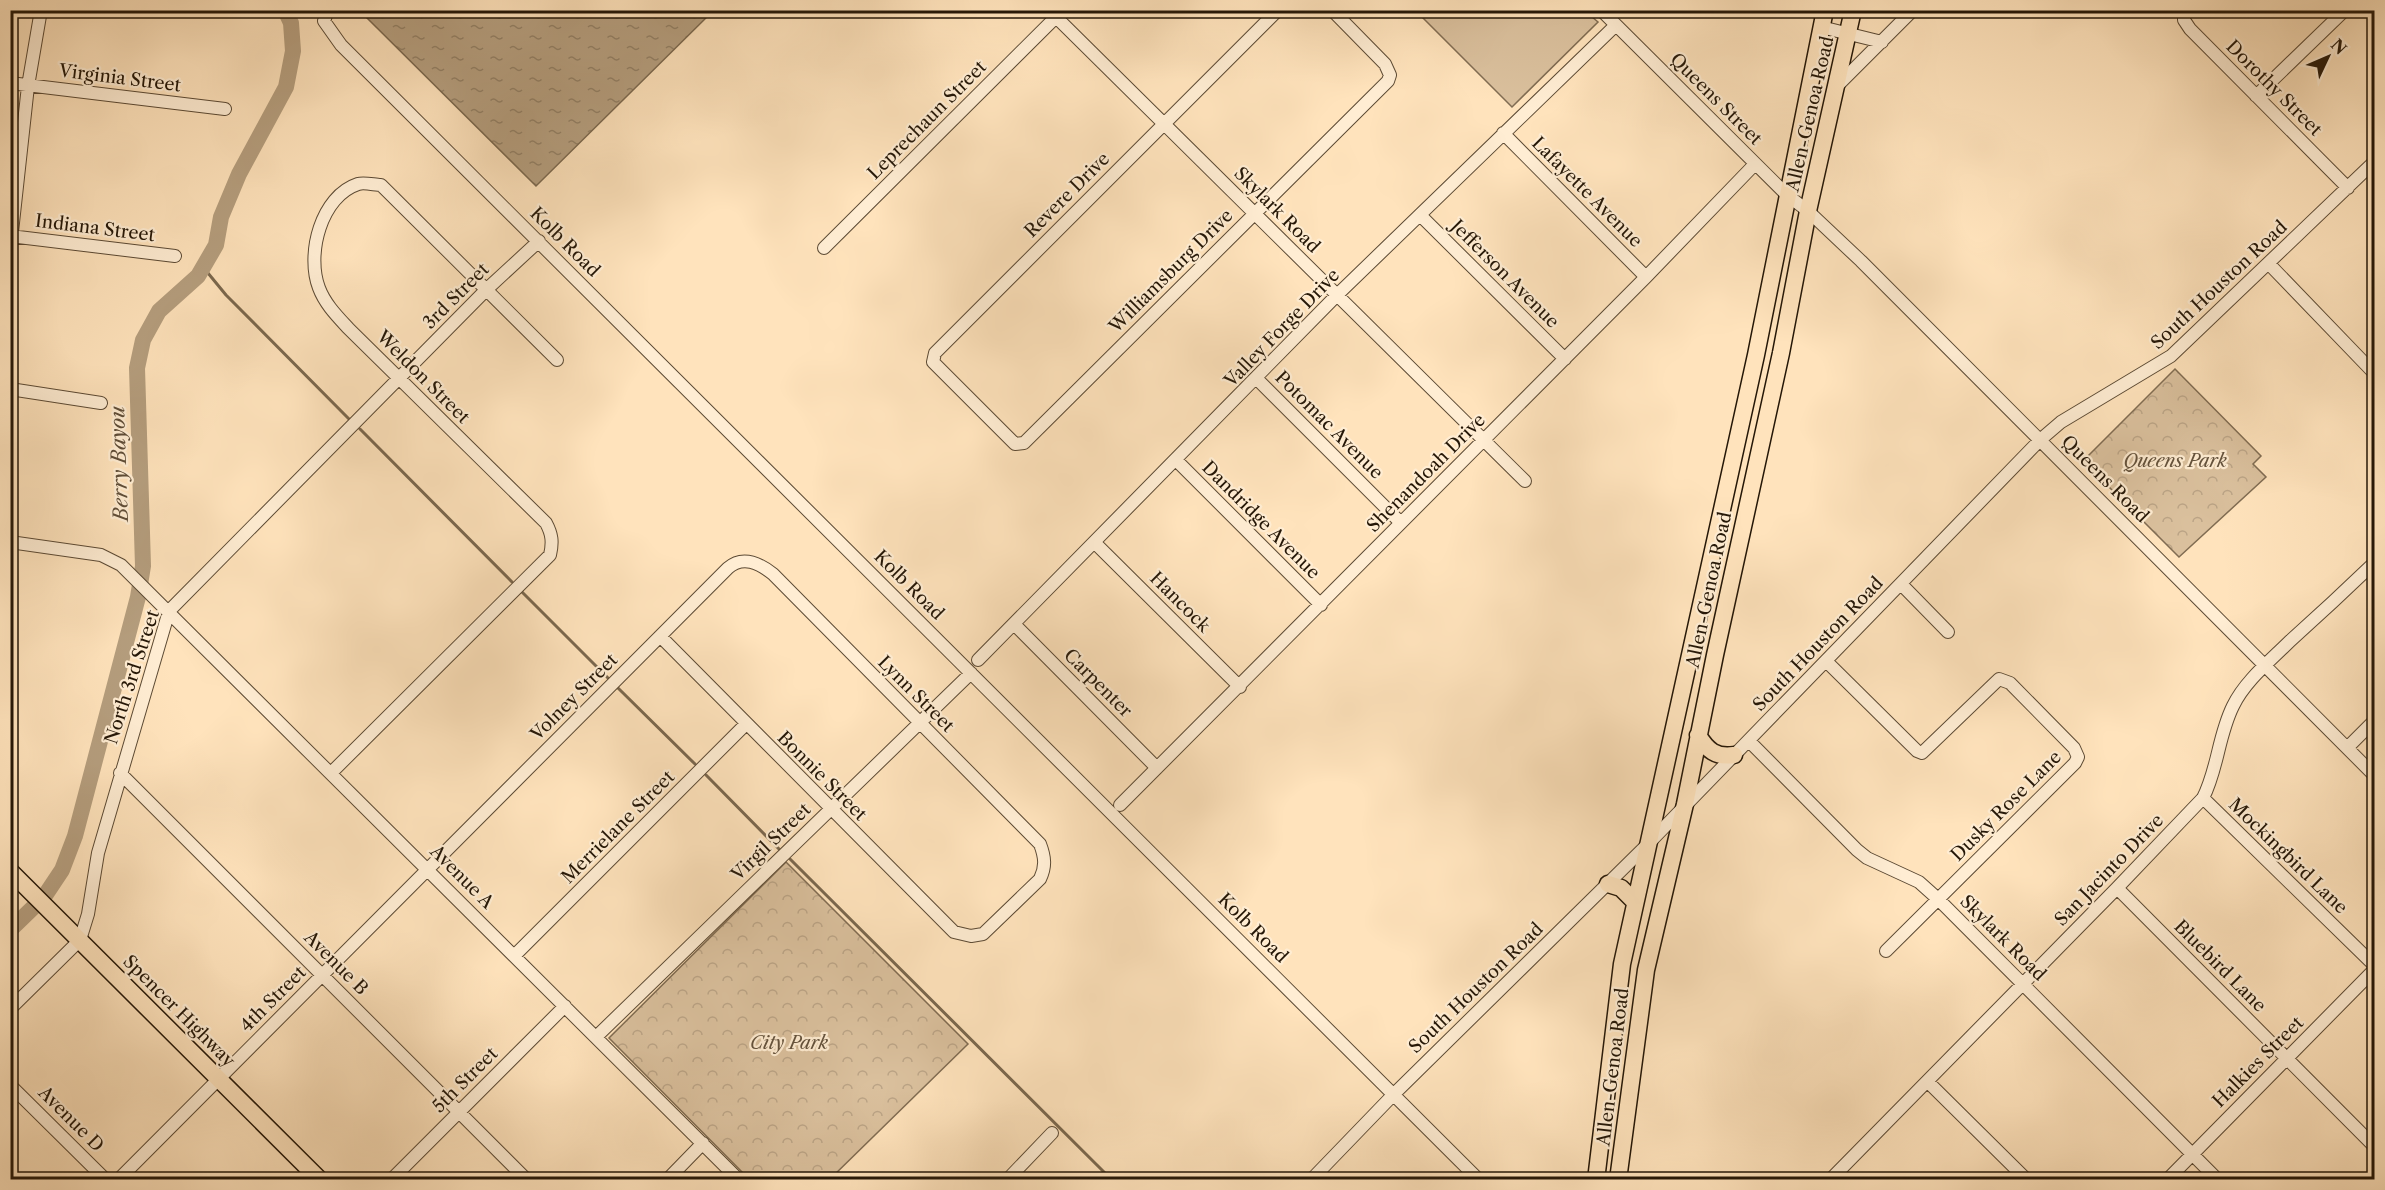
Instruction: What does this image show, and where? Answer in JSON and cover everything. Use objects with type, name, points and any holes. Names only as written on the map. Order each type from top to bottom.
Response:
[{"type":"main road","name":"Allen-Genoa Road","points":[[1618,1179],[1646,970],[1685,804],[1714,655],[1853,10]]},
{"type":"main road","name":"Allen-Genoa Road","points":[[1596,1179],[1622,964],[1756,355],[1823,19]]},
{"type":"main road","points":[[1744,407],[1768,412]]},
{"type":"main road","points":[[1690,648],[1714,655]]},
{"type":"main road","points":[[1698,735],[1706,748],[1715,754],[1724,757],[1734,755]]},
{"type":"main road","points":[[1670,746],[1669,774],[1685,804]]},
{"type":"main road","points":[[1647,845],[1659,866],[1663,896]]},
{"type":"main road","name":"Spencer Highway","points":[[15,875],[320,1179]]},
{"type":"main road","points":[[1608,884],[1621,888],[1635,902]]},
{"type":"main road","points":[[1622,964],[1646,970]]},
{"type":"main road","points":[[1603,1118],[1627,1120]]},
{"type":"street","points":[[10,250],[28,86],[41,10]]},
{"type":"street","name":"Kolb Road","points":[[328,10],[324,21],[341,45],[1479,1179]]},
{"type":"street","name":"Revere Drive","points":[[979,409],[936,366],[933,362],[935,353],[1278,10]]},
{"type":"street","name":"Williamsburg Drive","points":[[979,409],[1015,444],[1024,443],[1388,81],[1389,68],[1332,10]]},
{"type":"street","name":"Queens Street","points":[[1601,10],[1755,164],[1787,195],[1808,211]]},
{"type":"street","points":[[1835,88],[1913,10]]},
{"type":"street","name":"Dorothy Street","points":[[2184,10],[2184,20],[2190,29],[2348,188]]},
{"type":"street","points":[[2256,96],[2345,10]]},
{"type":"street","name":"Skylark Road","points":[[1056,17],[1525,481]]},
{"type":"street","name":"Leprechaun Street","points":[[824,248],[1056,17]]},
{"type":"street","points":[[1823,19],[1848,34],[1882,42]]},
{"type":"street","name":"Valley Forge Drive","points":[[978,660],[1257,379],[1337,295],[1616,25]]},
{"type":"street","name":"Virginia Street","points":[[10,84],[225,109]]},
{"type":"street","name":"Lafayette Avenue","points":[[1503,133],[1646,277]]},
{"type":"street","name":"South Houston Road","points":[[1311,1179],[1647,845],[2040,440],[2061,422],[2171,356],[2374,162]]},
{"type":"street","name":"Shenandoah Drive","points":[[1120,805],[1565,359],[1755,164]]},
{"type":"street","name":"Weldon Street","points":[[332,772],[549,555],[552,533],[546,523],[335,314],[318,287],[314,268],[315,245],[323,219],[331,204],[359,183],[381,185],[557,360]]},
{"type":"street","name":"Queens Road","points":[[1808,211],[1861,261],[2374,775]]},
{"type":"street","name":"Jefferson Avenue","points":[[1420,215],[1565,359]]},
{"type":"street","name":"Indiana Street","points":[[11,236],[175,256]]},
{"type":"street","name":"3rd Street","points":[[399,378],[539,241]]},
{"type":"street","points":[[2269,264],[2373,368]]},
{"type":"street","name":"North 3rd Street","points":[[10,1009],[80,940],[88,914],[98,853],[169,611],[399,378]]},
{"type":"street","name":"Potomac Avenue","points":[[1257,379],[1401,523]]},
{"type":"street","points":[[10,389],[101,403]]},
{"type":"street","name":"Dandridge Avenue","points":[[1176,460],[1321,605]]},
{"type":"street","name":"Avenue A","points":[[10,542],[101,555],[121,565],[332,772],[739,1179]]},
{"type":"street","name":"Hancock","points":[[1095,543],[1240,687]]},
{"type":"street","name":"Volney Street","points":[[428,869],[734,563],[751,561]]},
{"type":"street","name":"Lynn Street","points":[[751,561],[773,574],[1040,844],[1045,861],[1040,879],[983,934],[963,936]]},
{"type":"street","name":"San Jacinto Drive","points":[[1839,1177],[2203,798],[2211,782],[2220,745],[2234,705],[2265,665],[2374,563]]},
{"type":"street","points":[[1901,584],[1948,632]]},
{"type":"street","name":"Carpenter","points":[[1014,624],[1157,768]]},
{"type":"street","name":"Bonnie Street","points":[[660,636],[830,810],[948,926],[963,936]]},
{"type":"street","name":"Dusky Rose Lane","points":[[1826,661],[1917,751],[1922,753],[1999,679],[2010,683],[2078,757],[2075,764],[1886,951]]},
{"type":"street","name":"Virgil Street","points":[[596,1037],[971,673]]},
{"type":"street","points":[[2347,747],[2374,721]]},
{"type":"street","name":"Merrielane Street","points":[[515,955],[746,724]]},
{"type":"street","name":"Skylark Road","points":[[1749,741],[1857,850],[1867,858],[1919,882],[1938,899],[2218,1179]]},
{"type":"street","name":"Avenue B","points":[[120,773],[527,1179]]},
{"type":"street","name":"Mockingbird Lane","points":[[2203,798],[2374,965]]},
{"type":"street","name":"4th Street","points":[[118,1179],[428,869]]},
{"type":"street","name":"Bluebird Lane","points":[[2117,888],[2374,1146]]},
{"type":"street","name":"Halkies Street","points":[[2167,1179],[2374,970]]},
{"type":"street","name":"5th Street","points":[[391,1179],[565,1006]]},
{"type":"street","points":[[1928,1082],[2027,1179]]},
{"type":"street","name":"Avenue D","points":[[10,1085],[106,1179]]},
{"type":"street","points":[[1007,1179],[1052,1133]]},
{"type":"street","points":[[666,1179],[703,1143]]},
{"type":"green space","points":[[1416,11],[1585,11],[1598,22],[1512,107]]},
{"type":"green space","name":"Queens Park","points":[[2175,369],[2261,456],[2253,464],[2266,477],[2179,557],[2083,461]]},
{"type":"green space","name":"City Park","points":[[786,862],[968,1044],[830,1179],[749,1179],[609,1038]]},
{"type":"water","points":[[372,11],[713,11],[536,186],[366,17]]},
{"type":"waterway","name":"Berry Bayou","points":[[10,930],[44,897],[62,870],[75,836],[138,597],[143,566],[137,368],[143,340],[159,311],[198,276],[216,245],[221,217],[239,174],[286,87],[293,51],[291,23],[285,10]]},
{"type":"waterway","points":[[203,267],[226,295],[349,419]]},
{"type":"waterway","points":[[360,429],[512,582]]},
{"type":"waterway","points":[[522,592],[608,678]]},
{"type":"waterway","points":[[618,688],[695,764]]},
{"type":"waterway","points":[[706,775],[779,849]]},
{"type":"waterway","points":[[790,859],[1112,1180]]}]
